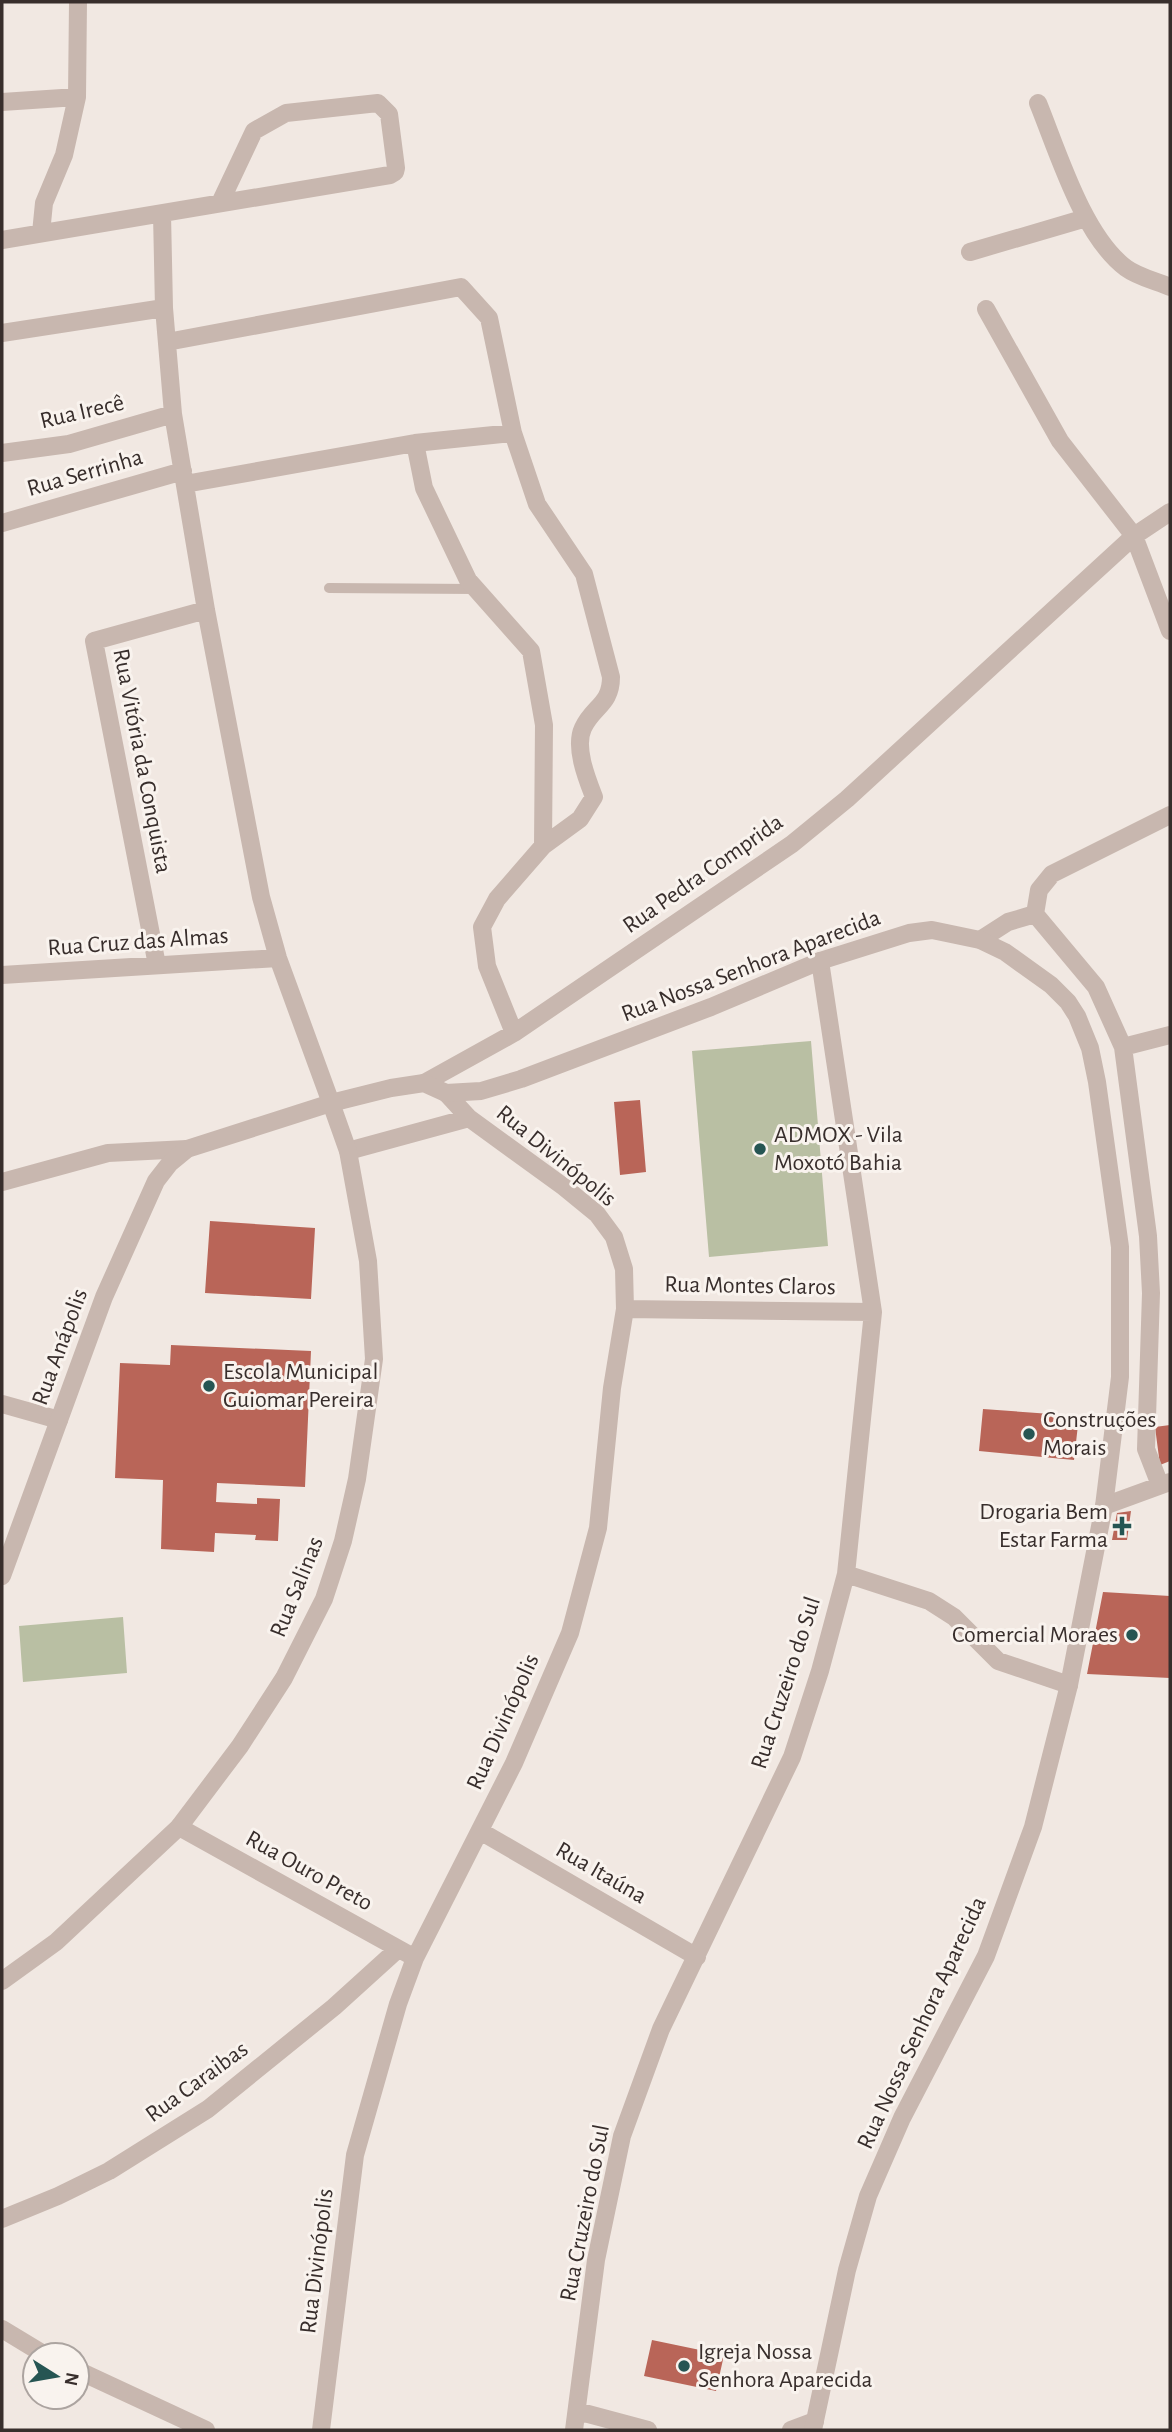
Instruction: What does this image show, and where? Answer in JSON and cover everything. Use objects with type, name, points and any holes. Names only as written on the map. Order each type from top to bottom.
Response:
[{"type":"street","points":[[41,233],[44,203],[64,155],[76,97],[78,2]]},
{"type":"street","points":[[2,102],[76,97]]},
{"type":"street","points":[[2,240],[390,176],[396,168],[389,114],[379,103],[286,113],[254,131],[220,203]]},
{"type":"street","points":[[1038,103],[1086,218],[1114,257],[1127,269],[1170,287]]},
{"type":"street","name":"Rua Salinas","points":[[2,1981],[56,1942],[179,1826],[240,1746],[284,1678],[324,1599],[343,1541],[357,1479],[374,1359],[368,1261],[348,1150],[278,958],[261,897],[206,610],[173,414],[164,308],[162,214]]},
{"type":"street","points":[[970,252],[1086,218]]},
{"type":"street","points":[[167,342],[461,287],[489,317],[513,433],[537,504],[584,574],[611,677],[611,691],[582,729],[581,764],[594,797],[580,818],[543,846],[496,899],[482,927],[487,966],[513,1033]]},
{"type":"street","points":[[2,333],[164,308]]},
{"type":"street","points":[[986,309],[1060,441],[1135,536],[1170,631]]},
{"type":"street","name":"Rua Irecê","points":[[2,453],[69,444],[173,414]]},
{"type":"street","name":"Rua Serrinha","points":[[2,523],[184,477],[415,443],[513,433]]},
{"type":"street","points":[[415,443],[424,488],[468,580],[531,650],[544,725],[543,846]]},
{"type":"street","name":"Rua Pedra Comprida","points":[[187,1149],[331,1103],[424,1083],[513,1033],[792,844],[847,799],[1135,536],[1170,512]]},
{"type":"street","name":"Rua Vitória da Conquista","points":[[157,965],[93,640],[206,610]]},
{"type":"street","points":[[1104,1506],[1165,1483],[1146,1448],[1151,1293],[1149,1247],[1123,1047],[1096,987],[1035,914],[1038,890],[1052,874],[1170,815]]},
{"type":"street","points":[[980,940],[1008,922],[1035,914]]},
{"type":"street","name":"Rua Nossa Senhora Aparecida","points":[[424,1083],[446,1093],[481,1091],[521,1079],[711,1007],[820,961],[909,933],[932,930],[980,940],[1004,952],[1051,985],[1068,1002],[1077,1016],[1090,1048],[1120,1247],[1120,1377],[1104,1506],[1069,1685],[1033,1826],[1003,1913],[986,1956],[902,2118],[868,2196],[847,2270],[814,2426]]},
{"type":"street","name":"Rua Cruz das Almas","points":[[2,975],[278,958]]},
{"type":"street","name":"Rua Cruzeiro do Sul","points":[[574,2430],[596,2260],[622,2136],[662,2029],[792,1757],[820,1671],[846,1574],[873,1312],[820,961]]},
{"type":"street","points":[[1123,1047],[1170,1035]]},
{"type":"street","name":"Rua Divinópolis","points":[[321,2430],[355,2155],[398,2004],[415,1958],[514,1763],[565,1645],[587,1576],[598,1528],[612,1388],[625,1309],[624,1269],[614,1237],[597,1214],[470,1118],[446,1093]]},
{"type":"street","points":[[348,1150],[470,1118]]},
{"type":"street","points":[[2,1182],[108,1153],[187,1149]]},
{"type":"street","name":"Rua Anápolis","points":[[2,1575],[104,1297],[156,1181],[170,1163],[187,1149]]},
{"type":"street","name":"Rua Montes Claros","points":[[625,1309],[873,1312]]},
{"type":"street","points":[[2,1404],[59,1420]]},
{"type":"street","points":[[846,1574],[929,1601],[954,1617],[998,1661],[1069,1685]]},
{"type":"street","name":"Rua Ouro Preto","points":[[179,1826],[415,1958]]},
{"type":"street","name":"Rua Itaúna","points":[[480,1831],[697,1957]]},
{"type":"street","name":"Rua Caraibas","points":[[2,2219],[109,2171],[208,2109],[334,2007],[398,1949]]},
{"type":"street","points":[[2,2329],[22,2341]]},
{"type":"street","points":[[91,2377],[206,2430]]},
{"type":"street","points":[[577,2411],[648,2430]]},
{"type":"street","points":[[791,2430],[814,2426]]},
{"type":"lane","points":[[329,588],[475,589]]},
{"type":"green space","name":"ADMOX - Vila Moxotó Bahia","points":[[811,1041],[828,1246],[709,1257],[692,1051]]},
{"type":"green space","points":[[123,1617],[127,1673],[23,1682],[19,1626]]},
{"type":"building","points":[[640,1100],[646,1172],[620,1175],[614,1102]]},
{"type":"building","points":[[210,1221],[315,1228],[311,1299],[205,1293]]},
{"type":"building","points":[[171,1345],[311,1351],[305,1487],[217,1483],[216,1502],[257,1504],[257,1498],[280,1499],[278,1541],[255,1540],[256,1535],[215,1533],[214,1552],[161,1549],[163,1480],[115,1478],[120,1363],[170,1365]]},
{"type":"building","name":"Construções Morais","points":[[983,1409],[1079,1416],[1074,1460],[979,1451]]},
{"type":"building","points":[[1170,1425],[1170,1461],[1160,1465],[1155,1427]]},
{"type":"building","name":"Drogaria Bem Estar Farma","points":[[1131,1511],[1127,1540],[1112,1540],[1117,1513]]},
{"type":"building","name":"Comercial Moraes","points":[[1103,1592],[1170,1596],[1170,1678],[1087,1674]]},
{"type":"building","name":"Igreja Nossa Senhora Aparecida","points":[[652,2340],[724,2355],[716,2391],[644,2376]]},
{"type":"place","name":"ADMOX - Vila Moxotó Bahia","points":[[760,1149]]},
{"type":"place","name":"Escola Municipal Guiomar Pereira","points":[[209,1386]]},
{"type":"place","name":"Construções Morais","points":[[1029,1434]]},
{"type":"place","name":"Drogaria Bem Estar Farma","points":[[1122,1526]]},
{"type":"place","name":"Comercial Moraes","points":[[1132,1635]]},
{"type":"place","name":"Igreja Nossa Senhora Aparecida","points":[[684,2366]]}]
